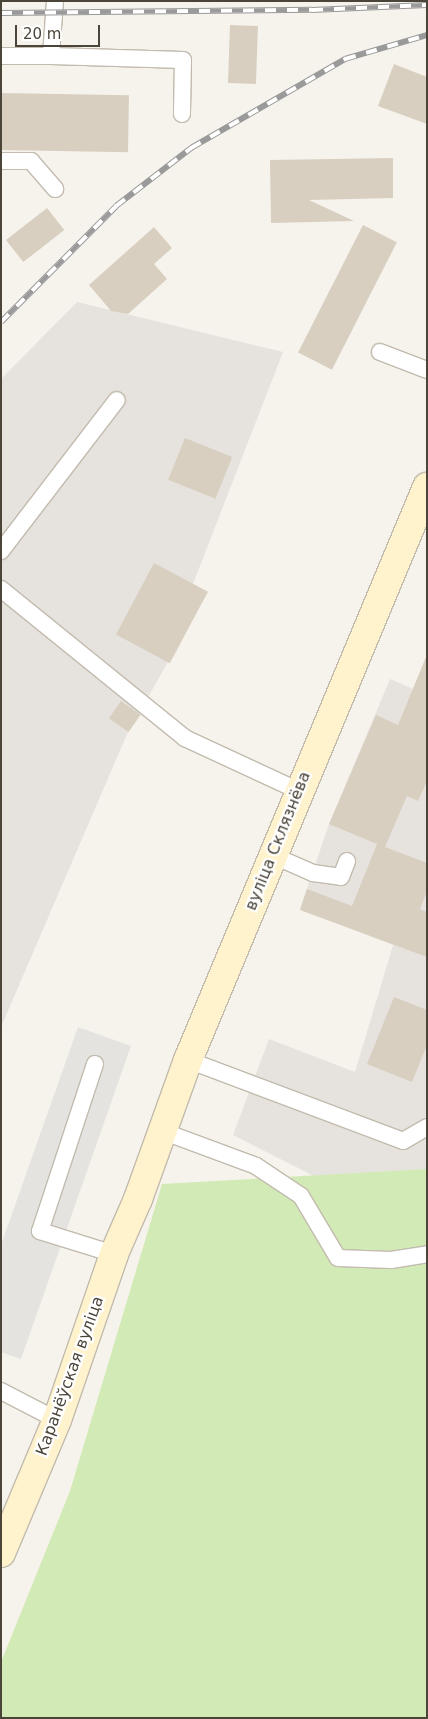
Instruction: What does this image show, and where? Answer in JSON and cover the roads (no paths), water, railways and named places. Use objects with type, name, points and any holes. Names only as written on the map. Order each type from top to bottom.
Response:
[{"type":"main road","name":"вуліца Склязнёва","points":[[138,1199],[188,1060],[427,487]]},
{"type":"main road","name":"Каранёўская вуліца","points":[[1,1553],[57,1420],[114,1254],[138,1199]]},
{"type":"lane","points":[[51,56],[55,1]]},
{"type":"lane","points":[[1,56],[183,60],[182,114]]},
{"type":"lane","points":[[1,161],[32,161],[55,189]]},
{"type":"lane","points":[[380,352],[427,370]]},
{"type":"lane","points":[[1,551],[117,400]]},
{"type":"lane","points":[[1,589],[185,738],[299,791]]},
{"type":"lane","points":[[272,855],[313,873],[341,877],[347,861]]},
{"type":"lane","points":[[188,1060],[403,1141],[427,1127]]},
{"type":"lane","points":[[95,1064],[40,1231],[114,1254]]},
{"type":"lane","points":[[162,1132],[256,1166],[301,1196],[338,1258],[391,1260],[427,1254]]},
{"type":"lane","points":[[1,1391],[57,1420]]},
{"type":"railway","points":[[1,13],[312,10],[427,5]]},
{"type":"railway","points":[[1,322],[116,206],[191,148],[345,59],[427,35]]}]
